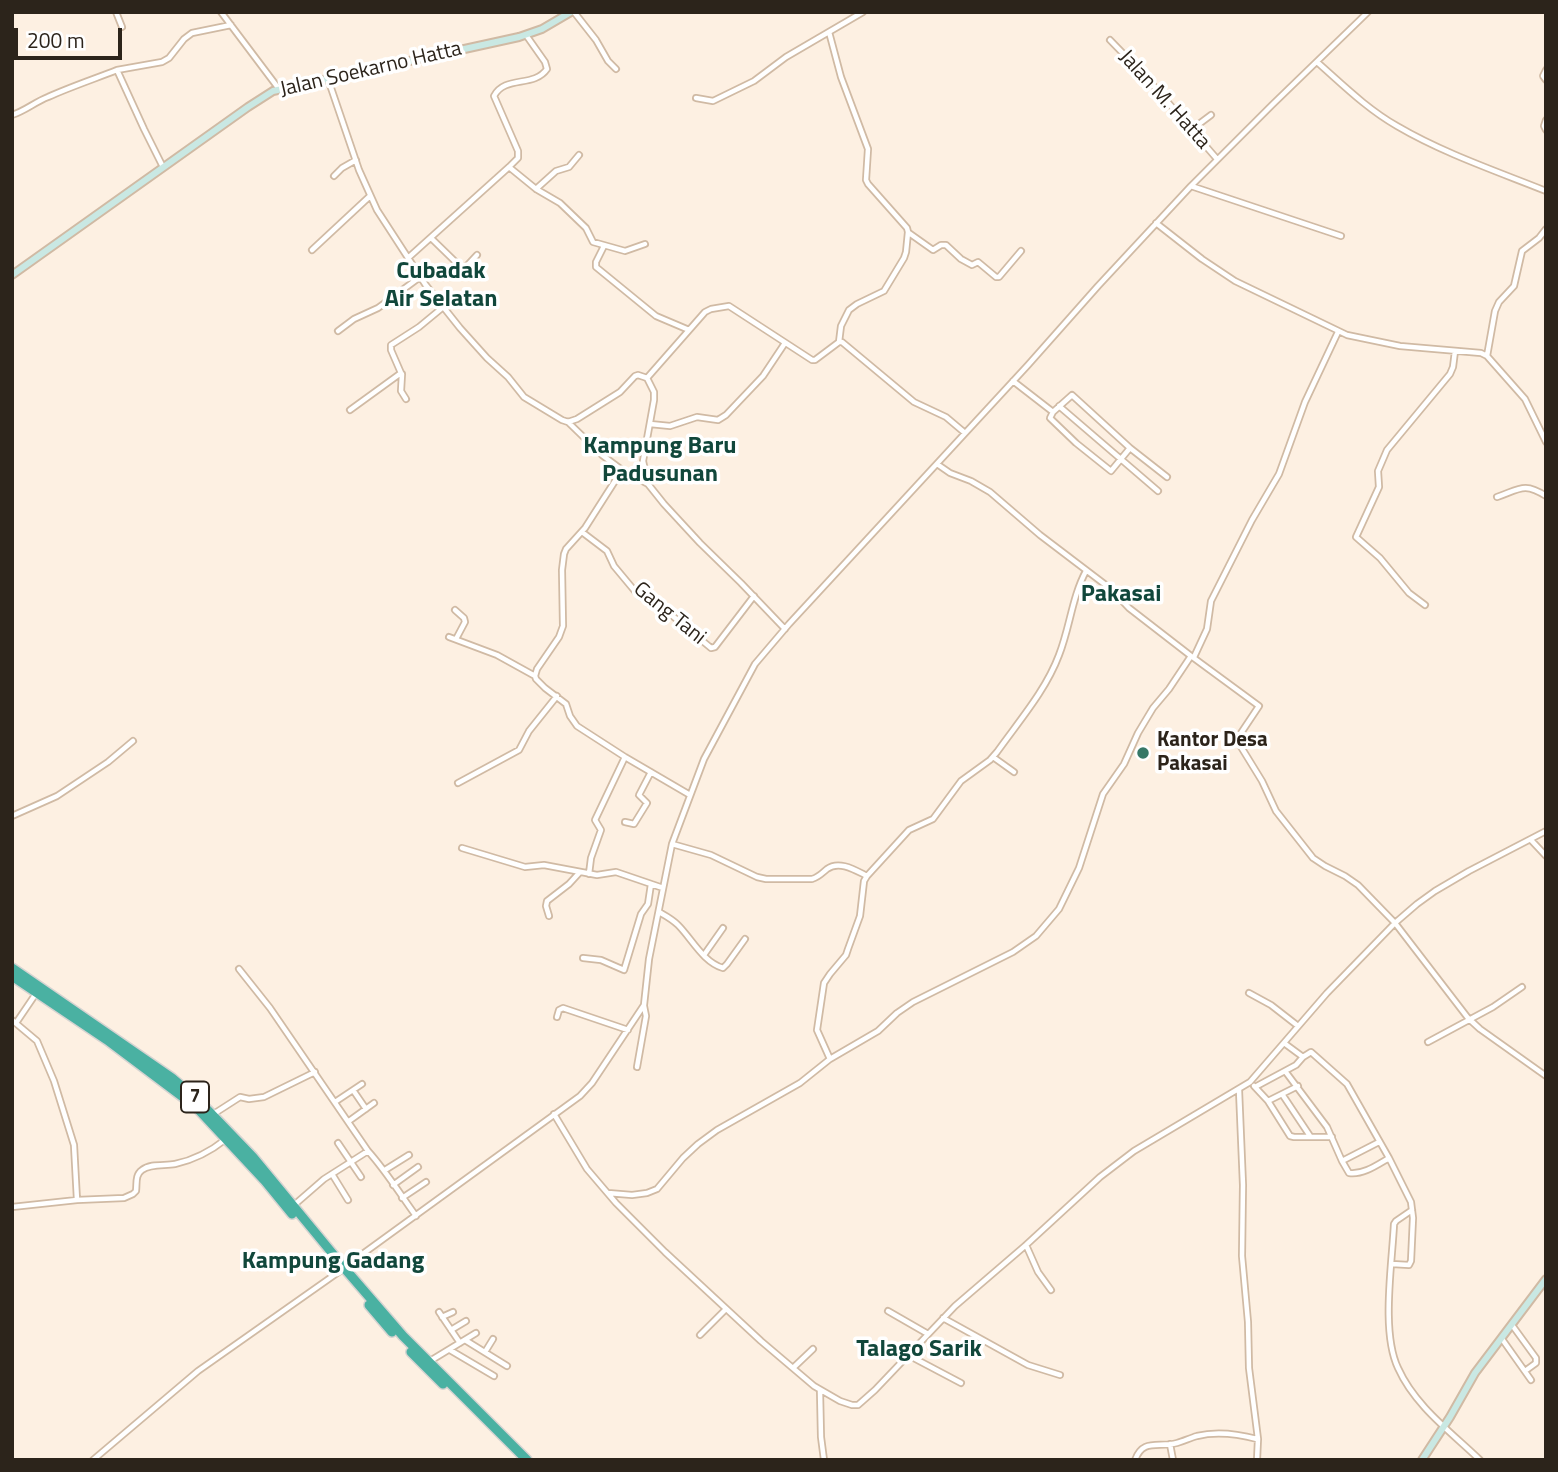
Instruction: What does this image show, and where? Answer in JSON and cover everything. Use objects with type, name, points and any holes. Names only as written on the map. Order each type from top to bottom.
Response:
[{"type":"highway","name":"7","points":[[12,968],[210,1116],[253,1157],[343,1269]]},
{"type":"highway","name":"7","points":[[12,975],[109,1038]]},
{"type":"highway","name":"7","points":[[210,1116],[226,1139],[343,1269]]},
{"type":"highway","points":[[343,1269],[388,1328],[416,1352],[518,1460]]},
{"type":"highway","points":[[416,1352],[430,1361],[527,1460]]},
{"type":"street","points":[[116,12],[122,27]]},
{"type":"street","points":[[221,12],[279,89]]},
{"type":"street","points":[[572,12],[616,69]]},
{"type":"street","name":"Jalan Soekarno Hatta","points":[[12,275],[248,107],[279,89],[526,34],[542,29],[572,12]]},
{"type":"street","points":[[695,98],[713,102],[739,89],[786,57],[863,12]]},
{"type":"street","points":[[637,1067],[646,1016],[643,1005],[649,959],[672,844],[704,759],[755,664],[1156,223],[1217,159],[1368,12]]},
{"type":"street","points":[[12,115],[79,83],[117,71],[162,62],[192,33],[231,25]]},
{"type":"street","points":[[647,378],[708,310],[729,306],[807,358],[815,360],[839,342],[841,326],[849,310],[885,289],[906,255],[907,228],[866,180],[868,149],[841,76],[829,32]]},
{"type":"street","points":[[408,258],[518,158],[494,93],[512,82],[536,79],[547,69],[526,34]]},
{"type":"street","name":"Jalan M. Hatta","points":[[1110,40],[1217,159]]},
{"type":"street","points":[[1317,62],[1362,101],[1403,130],[1475,163],[1546,191]]},
{"type":"street","points":[[1546,70],[1543,76],[1546,80]]},
{"type":"street","points":[[117,71],[164,167]]},
{"type":"street","points":[[328,78],[370,196],[385,225],[442,307],[524,397],[568,422],[622,470],[648,484],[700,543],[785,629]]},
{"type":"street","points":[[1191,130],[1211,115]]},
{"type":"street","points":[[1546,120],[1546,130]]},
{"type":"street","points":[[536,189],[556,171],[569,166],[579,155]]},
{"type":"street","points":[[334,176],[356,160]]},
{"type":"street","points":[[509,167],[536,189],[560,203],[585,226],[593,242],[625,251],[645,244]]},
{"type":"street","points":[[1191,186],[1341,236]]},
{"type":"street","points":[[312,250],[370,196]]},
{"type":"street","points":[[1156,223],[1235,281],[1338,332],[1355,338],[1400,346],[1476,352],[1487,356],[1525,398],[1546,442]]},
{"type":"street","points":[[1487,356],[1495,311],[1499,302],[1514,286],[1522,251],[1546,229]]},
{"type":"street","points":[[908,232],[933,250],[946,245],[964,260],[972,265],[978,262],[996,277],[1002,274],[1021,251]]},
{"type":"street","points":[[431,238],[465,272],[477,255]]},
{"type":"street","points":[[604,246],[595,265],[601,272],[656,316],[689,330]]},
{"type":"street","points":[[338,331],[354,319],[379,308],[420,277]]},
{"type":"street","points":[[406,399],[401,391],[401,373],[391,345],[419,327],[442,307]]},
{"type":"street","points":[[607,1192],[632,1195],[657,1189],[683,1158],[706,1138],[800,1083],[830,1059],[878,1031],[913,1002],[1013,952],[1036,936],[1059,909],[1079,868],[1103,794],[1124,764],[1153,708],[1192,657],[1207,629],[1211,601],[1279,474],[1305,402],[1338,332]]},
{"type":"street","points":[[839,342],[914,401],[946,417],[965,433]]},
{"type":"street","points":[[650,424],[670,426],[697,417],[718,420],[763,376],[785,343]]},
{"type":"street","points":[[1425,605],[1409,593],[1380,558],[1356,537],[1379,487],[1378,473],[1387,450],[1450,374],[1455,351]]},
{"type":"street","points":[[350,410],[401,373]]},
{"type":"street","points":[[568,422],[616,395],[635,376],[647,378],[654,395],[643,461],[648,484]]},
{"type":"street","points":[[1013,382],[1053,412]]},
{"type":"street","points":[[1130,448],[1111,471],[1050,418],[1072,395],[1130,448],[1167,477]]},
{"type":"street","points":[[1059,406],[1158,491]]},
{"type":"street","points":[[937,464],[990,492],[1040,536],[1115,592],[1129,608],[1259,706],[1239,736],[1238,745],[1262,781],[1276,811],[1308,853],[1358,885],[1395,923],[1468,1018],[1546,1076]]},
{"type":"street","points":[[535,676],[561,633],[564,619],[562,570],[566,549],[582,532],[622,470]]},
{"type":"street","points":[[1497,497],[1524,487],[1532,488],[1546,496]]},
{"type":"street","name":"Gang Tani","points":[[582,532],[607,551],[616,569],[639,596],[663,608],[710,647],[715,647],[754,596]]},
{"type":"street","points":[[830,1059],[817,1030],[824,983],[846,955],[860,916],[864,881],[909,830],[933,819],[961,781],[993,757],[1054,668],[1065,638],[1079,582],[1086,571]]},
{"type":"street","points":[[455,610],[465,622],[456,639]]},
{"type":"street","points":[[449,637],[497,655],[535,676],[545,688],[566,704],[577,726],[690,795]]},
{"type":"street","points":[[458,783],[522,748],[529,731],[557,695]]},
{"type":"street","points":[[12,816],[57,796],[108,762],[133,741]]},
{"type":"street","points":[[589,874],[591,858],[601,830],[595,820],[625,757]]},
{"type":"street","points":[[993,757],[1014,772]]},
{"type":"street","points":[[625,822],[634,824],[647,803],[639,795],[651,772]]},
{"type":"street","points":[[554,1114],[581,1161],[665,1252],[775,1354],[820,1391],[840,1401],[858,1405],[876,1390],[943,1318],[1095,1182],[1134,1151],[1250,1082],[1326,993],[1395,923],[1435,891],[1546,831]]},
{"type":"street","points":[[1531,840],[1546,856]]},
{"type":"street","points":[[672,844],[711,855],[761,878],[813,879],[836,865],[852,868],[867,876]]},
{"type":"street","points":[[462,848],[526,867],[544,865],[597,875],[614,872],[663,888]]},
{"type":"street","points":[[549,916],[547,901],[580,872]]},
{"type":"street","points":[[583,958],[601,960],[624,970],[641,914],[648,906],[651,884]]},
{"type":"street","points":[[659,912],[678,925],[704,955],[723,968],[746,939]]},
{"type":"street","points":[[704,955],[723,928]]},
{"type":"street","points":[[239,969],[270,1008],[416,1216]]},
{"type":"street","points":[[1428,1042],[1522,988]]},
{"type":"street","points":[[37,992],[14,1022],[37,1041],[54,1081],[74,1146],[77,1200]]},
{"type":"street","points":[[1248,993],[1271,1005],[1298,1026]]},
{"type":"street","points":[[93,1460],[207,1364],[343,1269],[580,1096],[592,1083],[643,1005]]},
{"type":"street","points":[[557,1017],[559,1010],[563,1008],[628,1030]]},
{"type":"street","points":[[1284,1043],[1303,1057]]},
{"type":"street","points":[[1255,1087],[1296,1065],[1310,1052],[1344,1081],[1411,1202],[1410,1263],[1392,1264]]},
{"type":"street","points":[[1285,1071],[1320,1116],[1349,1173],[1367,1170],[1389,1158]]},
{"type":"street","points":[[210,1116],[240,1097],[248,1100],[264,1097],[315,1072]]},
{"type":"street","points":[[1250,1082],[1268,1101],[1290,1136],[1332,1137]]},
{"type":"street","points":[[335,1102],[362,1084]]},
{"type":"street","points":[[1268,1101],[1298,1086]]},
{"type":"street","points":[[1239,1089],[1243,1185],[1242,1256],[1248,1322],[1248,1368],[1258,1439],[1257,1460]]},
{"type":"street","points":[[353,1090],[366,1109]]},
{"type":"street","points":[[1282,1094],[1311,1137]]},
{"type":"street","points":[[348,1121],[374,1103]]},
{"type":"street","points":[[12,1207],[131,1196],[136,1191],[138,1175],[143,1169],[184,1161],[204,1153],[226,1139]]},
{"type":"street","points":[[1342,1161],[1379,1142]]},
{"type":"street","points":[[338,1143],[361,1177]]},
{"type":"street","points":[[293,1206],[332,1174],[368,1151]]},
{"type":"street","points":[[385,1170],[409,1156]]},
{"type":"street","points":[[393,1185],[418,1167]]},
{"type":"street","points":[[332,1174],[348,1200]]},
{"type":"street","points":[[402,1198],[426,1182]]},
{"type":"street","points":[[1412,1210],[1394,1224],[1388,1319],[1392,1349],[1398,1368],[1424,1406],[1480,1460]]},
{"type":"street","points":[[1026,1245],[1038,1272],[1051,1290]]},
{"type":"street","points":[[1422,1460],[1444,1428],[1475,1373],[1546,1279]]},
{"type":"street","points":[[700,1335],[726,1309]]},
{"type":"street","points":[[888,1311],[928,1334]]},
{"type":"street","points":[[453,1312],[440,1315],[463,1342],[507,1366]]},
{"type":"street","points":[[943,1318],[1028,1365],[1060,1375]]},
{"type":"street","points":[[451,1329],[466,1321]]},
{"type":"street","points":[[1512,1325],[1536,1358],[1536,1363],[1525,1371]]},
{"type":"street","points":[[430,1361],[476,1333]]},
{"type":"street","points":[[485,1352],[493,1339]]},
{"type":"street","points":[[1502,1339],[1531,1380]]},
{"type":"street","points":[[793,1368],[813,1349]]},
{"type":"street","points":[[450,1350],[494,1376]]},
{"type":"street","points":[[908,1355],[961,1383]]},
{"type":"street","points":[[820,1391],[824,1460]]},
{"type":"street","points":[[1135,1460],[1138,1452],[1145,1446],[1170,1444],[1204,1435],[1234,1434],[1258,1439]]},
{"type":"street","points":[[1170,1444],[1173,1460]]},
{"type":"place","name":"Kantor Desa Pakasai","points":[[1143,753]]},
{"type":"district","name":"Cubadak Air Selatan","points":[[441,286]]},
{"type":"district","name":"Kampung Baru Padusunan","points":[[660,461]]},
{"type":"district","name":"Pakasai","points":[[1121,595]]},
{"type":"district","name":"Kampung Gadang","points":[[333,1262]]},
{"type":"district","name":"Talago Sarik","points":[[919,1350]]}]
